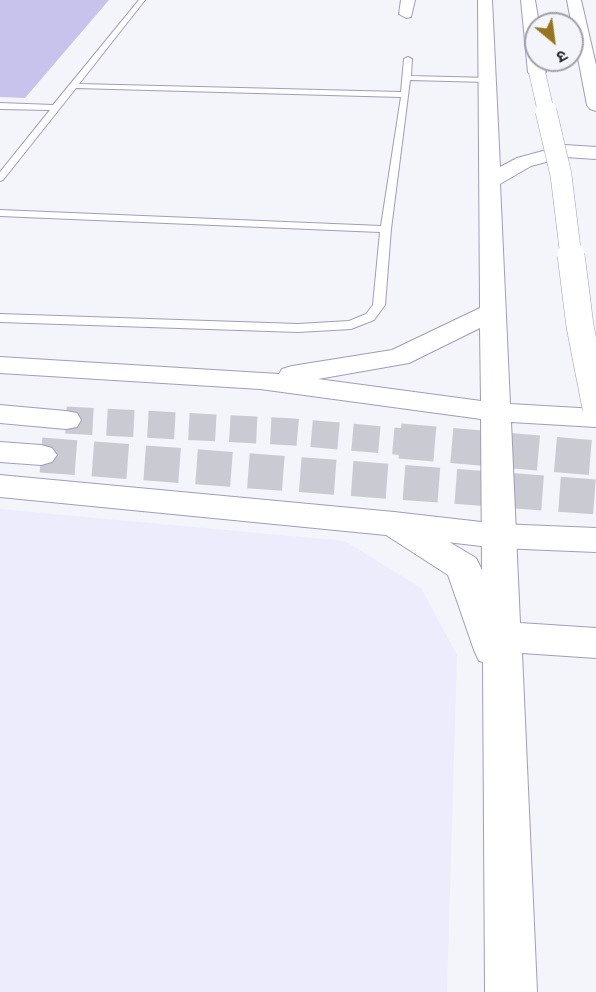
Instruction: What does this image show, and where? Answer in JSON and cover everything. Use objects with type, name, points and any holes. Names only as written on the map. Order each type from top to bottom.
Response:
[{"type":"main road","points":[[485,0],[511,992]]},
{"type":"main road","points":[[528,0],[537,72],[561,175],[580,326],[596,408]]},
{"type":"main road","points":[[574,0],[596,105]]},
{"type":"main road","points":[[491,181],[524,162],[554,153],[565,151],[596,153]]},
{"type":"main road","points":[[260,380],[399,357],[492,312]]},
{"type":"main road","points":[[0,365],[260,380],[495,412],[596,418]]},
{"type":"main road","points":[[0,414],[66,420]]},
{"type":"main road","points":[[0,452],[41,455]]},
{"type":"main road","points":[[0,486],[499,536],[596,540]]},
{"type":"main road","points":[[394,525],[463,567],[503,675]]},
{"type":"main road","points":[[502,637],[596,643]]},
{"type":"lane","points":[[0,178],[142,0]]},
{"type":"lane","points":[[0,318],[298,328],[351,325],[370,317],[379,305],[386,230],[408,59]]},
{"type":"lane","points":[[407,78],[487,80]]},
{"type":"lane","points":[[73,86],[405,95]]},
{"type":"lane","points":[[0,106],[54,108]]},
{"type":"lane","points":[[0,213],[386,230]]},
{"type":"shaded area","points":[[0,509],[345,541],[421,588],[457,655],[447,992],[0,992]]},
{"type":"building","points":[[0,0],[109,0],[25,98],[0,97]]},
{"type":"tunnel","points":[[66,420],[294,432],[417,443]]},
{"type":"tunnel","points":[[400,441],[596,458]]},
{"type":"tunnel","points":[[41,455],[596,497]]}]
